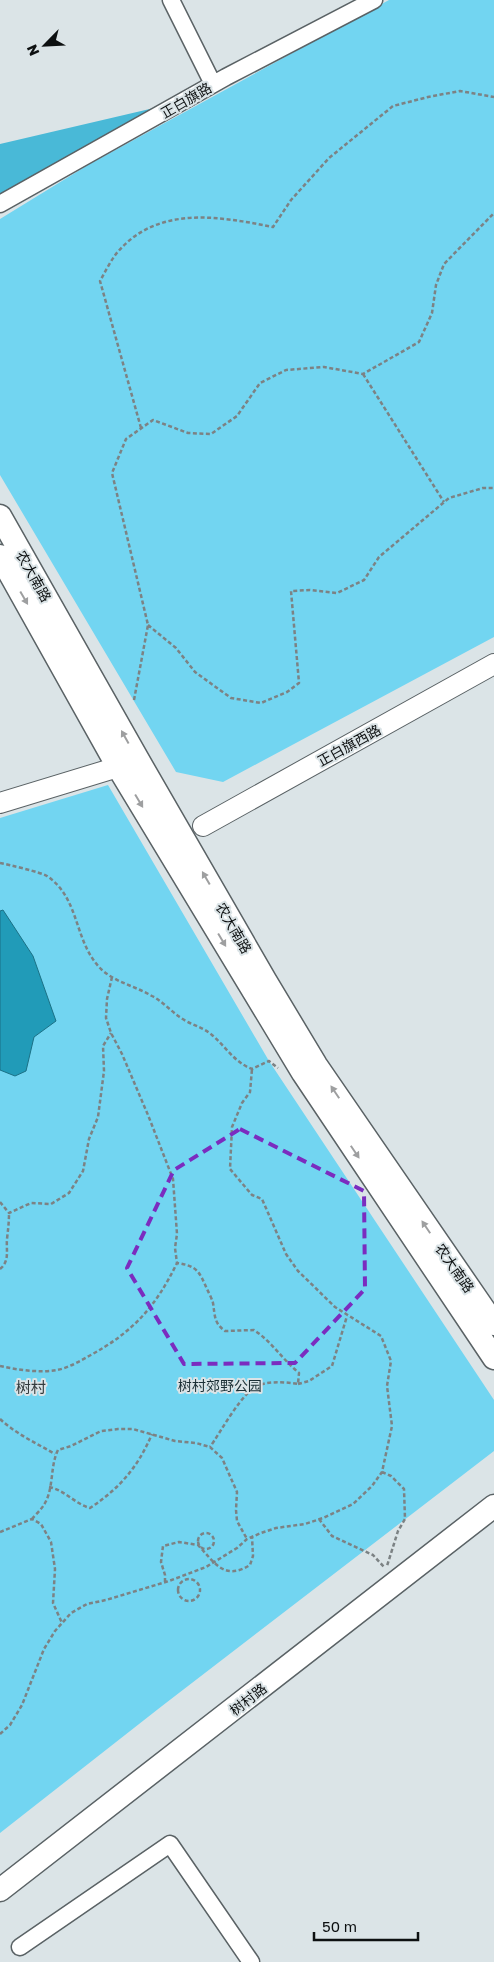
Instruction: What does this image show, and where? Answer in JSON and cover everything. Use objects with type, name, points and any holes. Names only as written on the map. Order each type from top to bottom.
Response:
[{"type":"main road","name":"农大南路","points":[[0,516],[264,980],[311,1056],[494,1324]]},
{"type":"main road","name":"农大南路","points":[[0,556],[118,767],[303,1073],[494,1358]]},
{"type":"main road","name":"树村路","points":[[0,1890],[269,1683],[494,1506]]},
{"type":"street","points":[[172,0],[213,84]]},
{"type":"street","name":"正白旗路","points":[[0,204],[213,84],[374,0]]},
{"type":"street","name":"正白旗西路","points":[[203,826],[494,664]]},
{"type":"street","points":[[0,802],[118,767]]},
{"type":"street","points":[[20,1947],[170,1844],[251,1962]]},
{"type":"path","points":[[141,428],[100,281],[116,254],[141,232],[173,219],[210,217],[273,227],[291,200],[329,158],[393,106],[460,91],[494,97]]},
{"type":"path","points":[[134,700],[148,625],[112,473],[126,439],[153,420],[188,433],[211,434],[237,416],[260,382],[286,370],[324,367],[363,374],[419,342],[432,313],[436,285],[444,264],[494,213]]},
{"type":"path","points":[[363,374],[444,502]]},
{"type":"path","points":[[148,625],[176,648],[195,672],[231,698],[261,703],[287,692],[299,683],[291,591],[310,590],[338,593],[364,580],[380,557],[444,502],[450,498],[475,490],[494,488]]},
{"type":"path","points":[[0,863],[46,875],[64,892],[74,911],[80,934],[91,957],[102,970],[120,982],[154,996],[186,1021],[206,1030],[242,1065],[252,1069],[269,1061],[283,1074]]},
{"type":"path","points":[[0,1367],[59,1370],[105,1347],[126,1333],[148,1311],[168,1280],[176,1263],[177,1234],[173,1179],[148,1115],[106,1018],[107,999],[112,977]]},
{"type":"path","points":[[10,1213],[31,1203],[51,1204],[69,1194],[83,1171],[89,1138],[98,1117],[104,1071],[103,1046],[111,1033]]},
{"type":"path","points":[[0,1734],[10,1725],[22,1705],[44,1649],[55,1631],[72,1613],[87,1604],[164,1582],[213,1563],[252,1537],[276,1528],[305,1524],[353,1504],[372,1486],[382,1472],[392,1426],[387,1386],[391,1361],[381,1336],[347,1315],[320,1294],[298,1271],[286,1254],[262,1199],[252,1194],[230,1169],[232,1127],[242,1103],[250,1092],[252,1069]]},
{"type":"path","points":[[0,1202],[10,1213],[7,1241],[8,1255],[4,1266],[0,1270]]},
{"type":"path","points":[[176,1263],[188,1264],[199,1271],[213,1302],[214,1317],[219,1327],[225,1331],[254,1330],[264,1336],[277,1349],[287,1364],[298,1373],[298,1384]]},
{"type":"path","points":[[210,1447],[238,1404],[257,1385],[280,1382],[298,1384],[332,1366],[347,1315]]},
{"type":"path","points":[[0,1419],[13,1432],[22,1434],[56,1455]]},
{"type":"path","points":[[0,1532],[32,1519],[45,1502],[50,1487],[53,1459],[58,1450],[101,1432],[133,1429],[175,1441],[196,1443],[210,1447],[222,1458],[237,1492],[236,1510],[238,1521],[247,1539]]},
{"type":"path","points":[[50,1487],[58,1488],[82,1505],[90,1508],[117,1488],[130,1473],[144,1455],[152,1434]]},
{"type":"path","points":[[319,1519],[332,1536],[374,1555],[386,1570],[398,1531],[405,1519],[404,1490],[391,1476],[382,1472]]},
{"type":"path","points":[[32,1519],[41,1524],[51,1542],[55,1569],[53,1603],[62,1623]]},
{"type":"path","points":[[164,1582],[165,1575],[161,1562],[163,1546],[178,1542],[198,1545],[205,1550],[210,1549],[215,1542],[209,1533],[203,1533],[198,1540],[198,1545],[213,1563],[225,1571],[233,1572],[241,1571],[250,1565],[253,1556],[252,1537]]},
{"type":"path","points":[[191,1572],[192,1579],[198,1584],[200,1590],[195,1599],[188,1601],[180,1595],[178,1588],[185,1580],[192,1579]]},
{"type":"highlighted area","points":[[240,1129],[364,1191],[365,1289],[295,1363],[184,1364],[127,1268],[174,1170]]},
{"type":"green space","points":[[389,0],[494,0],[494,637],[223,782],[176,772],[0,475],[0,219],[88,165]]},
{"type":"green space","name":"树村郊野公园","points":[[108,785],[269,1061],[494,1400],[494,1451],[0,1833],[0,818]]},
{"type":"shaded area","points":[[154,108],[0,194],[0,144]]},
{"type":"shaded area","points":[[3,910],[33,956],[56,1021],[34,1037],[26,1071],[15,1076],[0,1070],[0,911]]},
{"type":"district","name":"树村","points":[[31,1387]]}]
